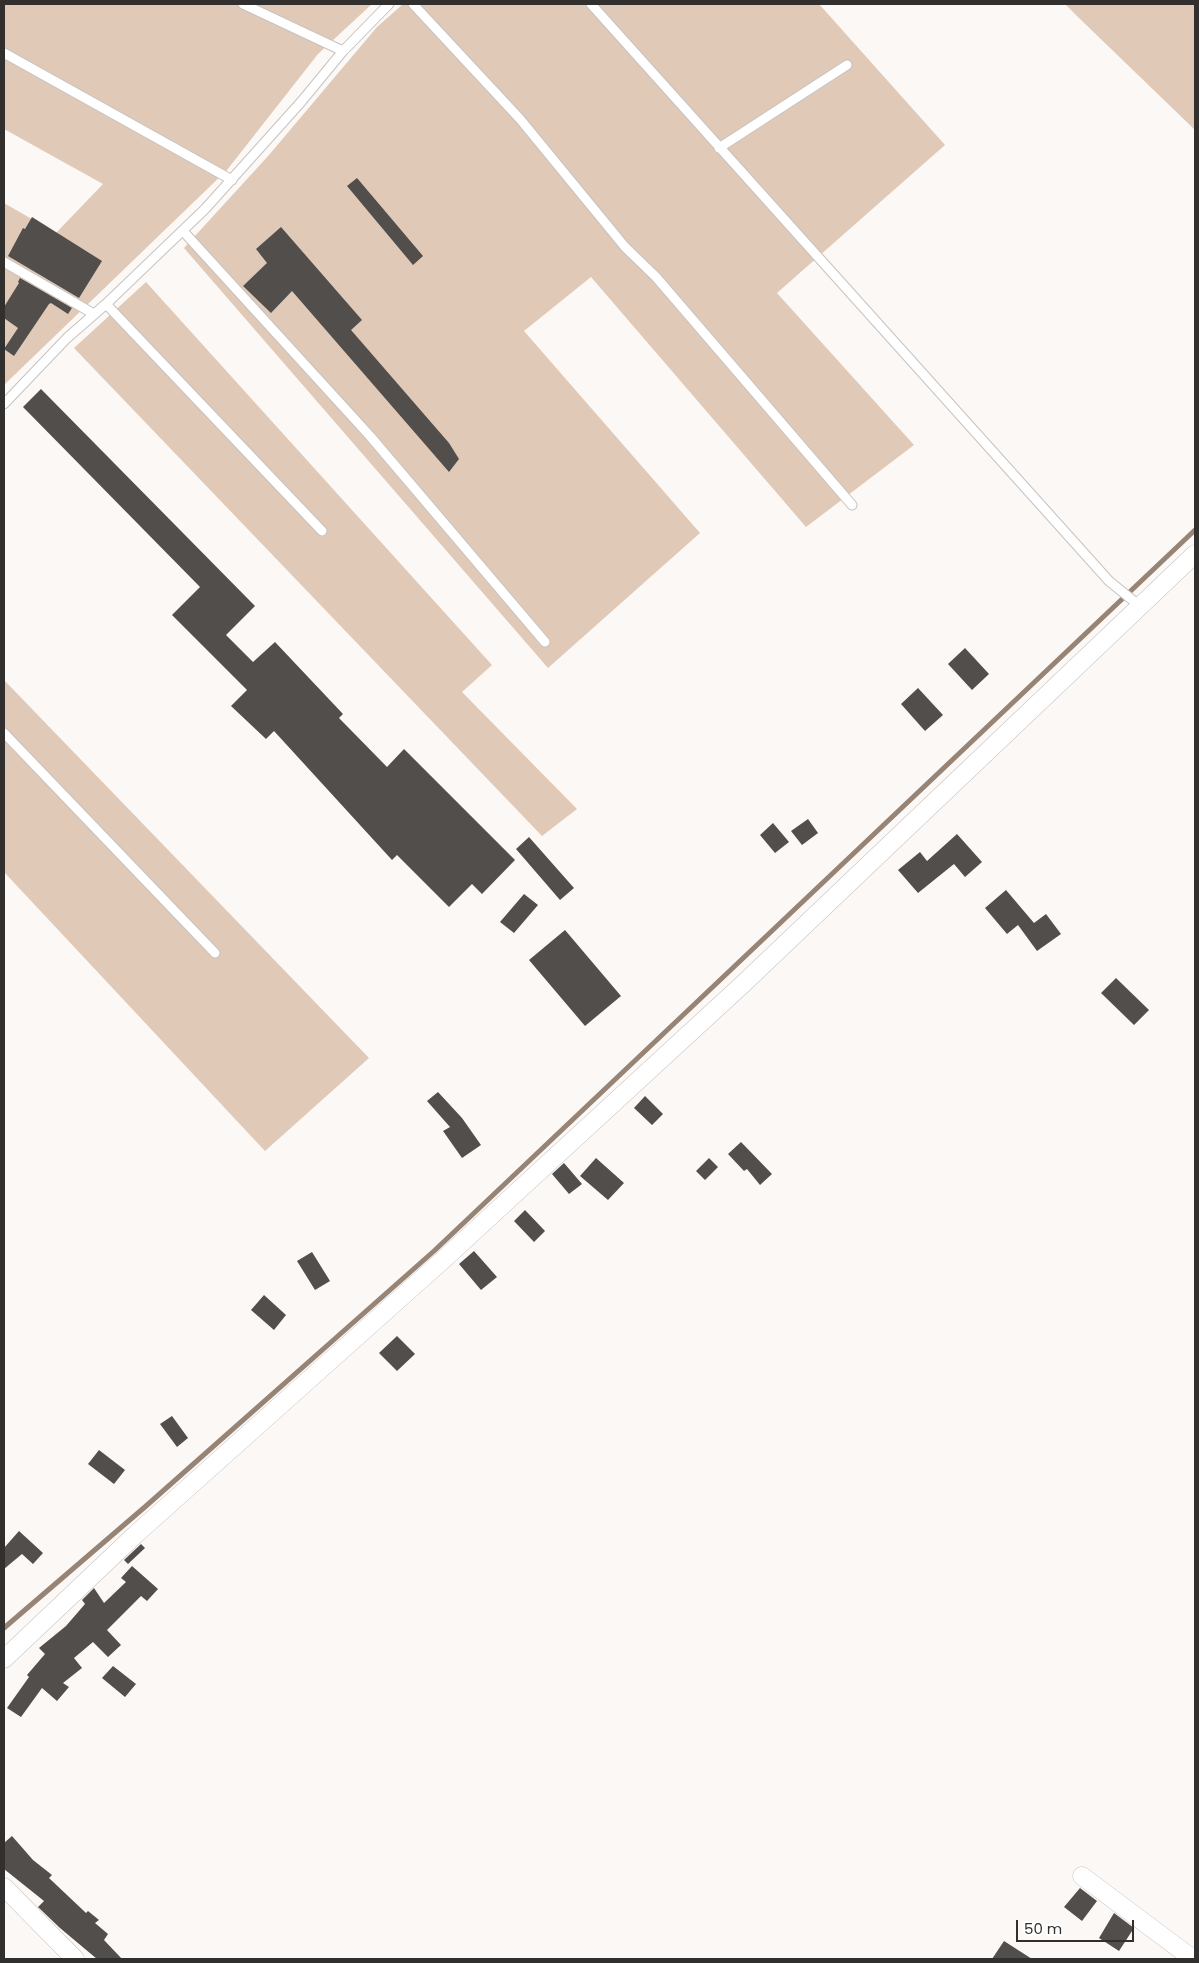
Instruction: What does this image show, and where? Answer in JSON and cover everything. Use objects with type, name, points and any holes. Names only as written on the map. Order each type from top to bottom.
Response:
[{"type":"street","points":[[4,1659],[135,1535],[444,1259],[736,991],[1195,554]]},
{"type":"street","points":[[1082,1876],[1192,1959]]},
{"type":"street","points":[[4,1887],[74,1959]]},
{"type":"lane","points":[[243,4],[343,51]]},
{"type":"lane","points":[[4,404],[94,314],[183,231],[232,180],[343,51],[389,4]]},
{"type":"lane","points":[[413,4],[520,118],[626,247],[662,284],[852,505]]},
{"type":"lane","points":[[591,4],[1109,581],[1141,607]]},
{"type":"lane","points":[[4,53],[232,180]]},
{"type":"lane","points":[[719,148],[847,65]]},
{"type":"lane","points":[[183,231],[370,436],[546,642]]},
{"type":"lane","points":[[4,262],[94,314]]},
{"type":"lane","points":[[106,304],[322,531]]},
{"type":"lane","points":[[4,733],[215,952]]},
{"type":"shaded area","points":[[4,4],[372,4],[318,54],[227,170],[4,385],[4,203],[56,233],[103,184],[4,129]]},
{"type":"shaded area","points":[[403,4],[819,4],[945,145],[777,293],[914,445],[806,527],[591,277],[524,331],[700,533],[548,668],[184,248],[269,155],[377,27]]},
{"type":"shaded area","points":[[1065,4],[1195,4],[1195,130],[1078,17]]},
{"type":"shaded area","points":[[146,282],[492,665],[462,692],[577,809],[542,836],[74,348]]},
{"type":"shaded area","points":[[4,680],[369,1058],[265,1151],[4,872]]},
{"type":"building","points":[[357,178],[423,256],[413,265],[347,186]]},
{"type":"building","points":[[32,217],[102,261],[79,298],[8,256],[23,228],[25,229]]},
{"type":"building","points":[[281,227],[362,320],[351,330],[449,443],[459,459],[449,472],[292,291],[271,313],[243,286],[267,263],[256,249]]},
{"type":"building","points":[[20,278],[72,308],[68,314],[51,303],[49,304],[14,356],[4,349],[18,328],[4,318],[4,307],[19,283]]},
{"type":"building","points":[[41,389],[255,606],[226,635],[253,662],[275,642],[343,714],[339,718],[387,767],[404,749],[515,860],[482,894],[472,884],[449,907],[397,855],[392,860],[274,731],[266,739],[231,706],[247,690],[172,615],[200,587],[23,407]]},
{"type":"building","points":[[965,648],[989,674],[972,690],[948,664]]},
{"type":"building","points":[[918,688],[943,715],[925,731],[901,704]]},
{"type":"building","points":[[808,819],[818,833],[802,845],[791,831]]},
{"type":"building","points":[[773,823],[789,842],[775,853],[760,835]]},
{"type":"building","points":[[957,834],[982,862],[965,877],[954,864],[918,893],[898,870],[920,852],[927,861]]},
{"type":"building","points":[[529,837],[574,888],[560,900],[516,849]]},
{"type":"building","points":[[1006,890],[1034,923],[1046,914],[1061,934],[1037,951],[1018,925],[1007,934],[985,908]]},
{"type":"building","points":[[524,894],[538,905],[514,933],[500,922]]},
{"type":"building","points":[[565,930],[621,996],[585,1026],[529,960]]},
{"type":"building","points":[[1116,978],[1149,1010],[1134,1025],[1101,993]]},
{"type":"building","points":[[438,1092],[462,1118],[481,1145],[462,1158],[443,1131],[450,1127],[427,1101]]},
{"type":"building","points":[[645,1096],[663,1114],[652,1125],[634,1108]]},
{"type":"building","points":[[741,1142],[772,1174],[760,1185],[747,1169],[744,1171],[728,1154]]},
{"type":"building","points":[[596,1158],[624,1183],[608,1200],[580,1176]]},
{"type":"building","points":[[709,1158],[718,1167],[705,1180],[696,1171]]},
{"type":"building","points":[[564,1163],[582,1184],[569,1194],[552,1174]]},
{"type":"building","points":[[525,1210],[545,1231],[534,1242],[514,1221]]},
{"type":"building","points":[[474,1251],[497,1277],[481,1290],[459,1264]]},
{"type":"building","points":[[312,1252],[330,1281],[315,1290],[297,1261]]},
{"type":"building","points":[[264,1295],[286,1315],[274,1330],[251,1310]]},
{"type":"building","points":[[397,1336],[415,1354],[397,1371],[379,1353]]},
{"type":"building","points":[[172,1416],[188,1438],[177,1447],[160,1424]]},
{"type":"building","points":[[99,1450],[125,1470],[114,1484],[88,1464]]},
{"type":"building","points":[[19,1531],[43,1553],[33,1564],[22,1554],[4,1569],[4,1548]]},
{"type":"building","points":[[141,1544],[145,1548],[128,1564],[124,1560]]},
{"type":"building","points":[[132,1566],[158,1589],[147,1601],[141,1596],[107,1630],[121,1645],[108,1657],[93,1642],[74,1658],[82,1668],[63,1683],[69,1687],[57,1701],[42,1688],[21,1717],[7,1708],[29,1677],[27,1675],[45,1654],[39,1648],[66,1626],[85,1604],[82,1600],[94,1588],[104,1603],[126,1582],[121,1578]]},
{"type":"building","points":[[113,1666],[136,1684],[125,1697],[102,1678]]},
{"type":"building","points":[[12,1836],[33,1860],[52,1875],[49,1878],[86,1913],[88,1911],[99,1920],[95,1923],[108,1934],[104,1940],[122,1959],[97,1959],[38,1907],[44,1901],[4,1869],[4,1843]]},
{"type":"building","points":[[1080,1888],[1097,1901],[1082,1921],[1064,1907]]},
{"type":"building","points":[[1114,1913],[1134,1928],[1119,1951],[1099,1938]]},
{"type":"building","points":[[1004,1941],[1032,1959],[992,1959]]},
{"type":"waterway","points":[[4,1628],[146,1506],[434,1251],[1195,530]]}]
